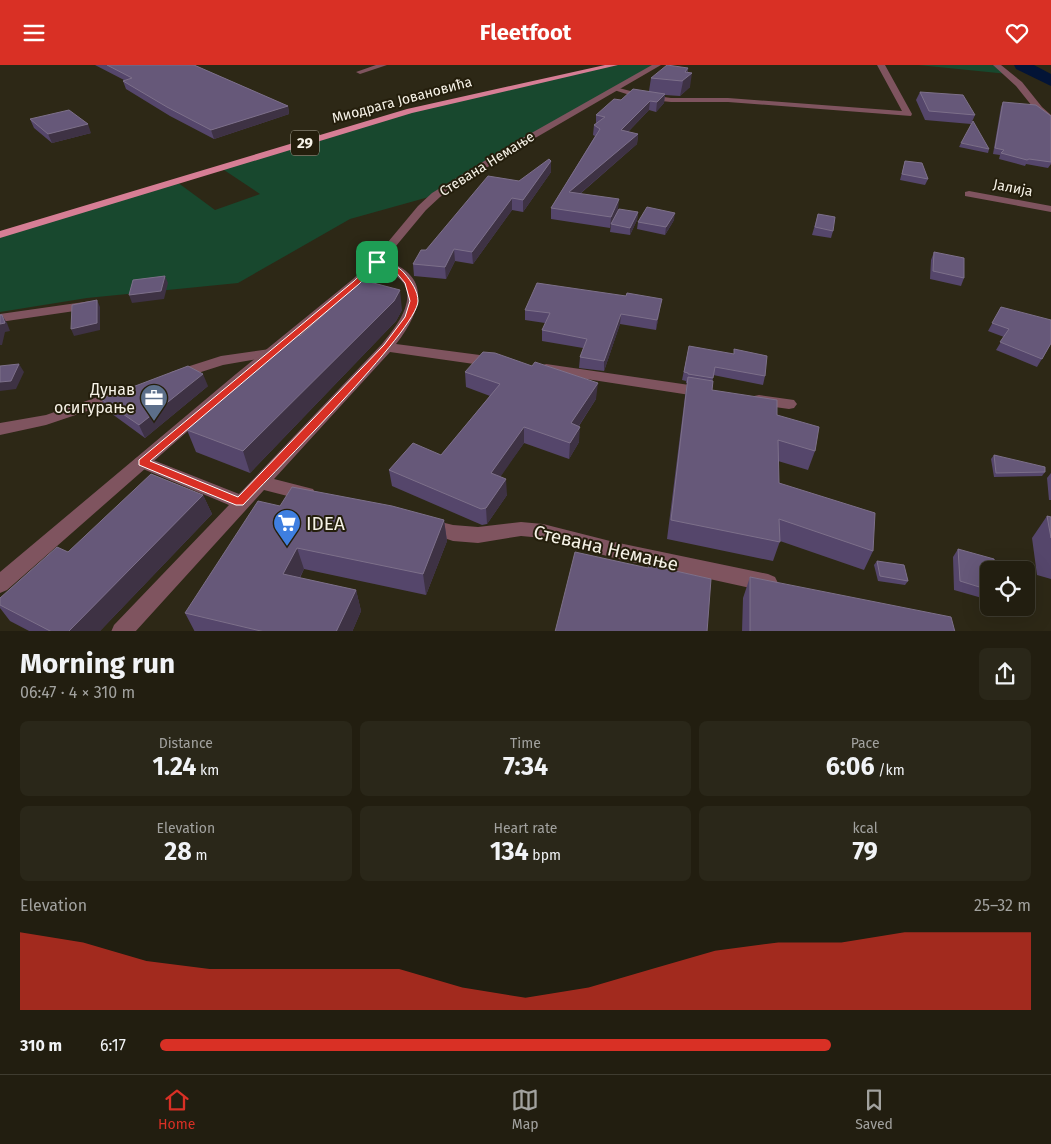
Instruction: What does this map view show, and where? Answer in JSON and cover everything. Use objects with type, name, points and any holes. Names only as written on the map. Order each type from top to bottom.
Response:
[{"type":"main road","name":"Миодрага Јовановића","points":[[0,235],[410,111],[613,65]]},
{"type":"street","points":[[360,72],[383,65]]},
{"type":"street","name":"Стевана Немање","points":[[0,584],[270,353],[357,282],[377,262],[422,209],[441,191],[515,146],[657,65]]},
{"type":"street","points":[[615,89],[639,96],[700,102],[728,100],[908,114],[881,65]]},
{"type":"street","points":[[997,65],[1021,86],[1039,109],[1051,119]]},
{"type":"street","name":"Јалија","points":[[969,194],[1051,209]]},
{"type":"street","points":[[121,631],[387,347],[403,326],[414,301],[409,283],[398,270],[377,262]]},
{"type":"street","points":[[0,318],[94,304]]},
{"type":"street","points":[[387,347],[510,364]]},
{"type":"street","points":[[166,379],[204,365],[270,353]]},
{"type":"street","points":[[528,367],[716,394]]},
{"type":"street","points":[[0,429],[19,427],[56,418],[132,390]]},
{"type":"street","points":[[743,398],[789,404]]},
{"type":"street","points":[[142,462],[240,502]]},
{"type":"street","points":[[260,481],[324,499]]},
{"type":"street","name":"Стевана Немање","points":[[416,523],[453,533],[478,535],[521,529],[543,531],[614,551],[786,587]]},
{"type":"green space","points":[[614,65],[657,65],[436,195],[350,219],[238,283],[87,298],[0,312],[0,235],[177,182],[215,210],[260,194],[221,168],[397,115]]},
{"type":"green space","points":[[918,65],[997,65],[1008,74]]},
{"type":"building","points":[[107,65],[194,65],[288,106],[211,130],[123,81],[132,78]]},
{"type":"building","points":[[667,65],[688,68],[685,72],[692,73],[682,81],[651,78]]},
{"type":"building","points":[[633,89],[665,94],[657,102],[650,101],[621,130],[638,134],[569,192],[619,199],[611,217],[551,208],[600,129],[594,125],[605,117],[596,115],[614,99],[621,100]]},
{"type":"building","points":[[920,92],[963,95],[975,115],[929,111]]},
{"type":"building","points":[[1003,102],[1036,105],[1051,116],[1051,162],[1027,160],[1001,153],[1004,150],[995,148]]},
{"type":"building","points":[[69,110],[88,124],[48,134],[30,119]]},
{"type":"building","points":[[973,121],[989,149],[961,143]]},
{"type":"building","points":[[549,159],[551,161],[523,200],[512,198],[472,252],[454,249],[445,267],[413,264],[421,250],[426,250],[488,176],[519,181]]},
{"type":"building","points":[[905,161],[922,163],[928,179],[902,174]]},
{"type":"building","points":[[647,207],[675,213],[666,227],[638,222]]},
{"type":"building","points":[[619,209],[638,212],[630,228],[611,224]]},
{"type":"building","points":[[818,214],[835,217],[833,231],[815,227]]},
{"type":"building","points":[[934,252],[964,258],[964,278],[933,271]]},
{"type":"building","points":[[165,276],[161,291],[129,295],[133,280]]},
{"type":"building","points":[[362,280],[400,290],[394,301],[243,451],[187,430],[296,334],[300,336]]},
{"type":"building","points":[[537,283],[626,296],[627,293],[662,299],[657,320],[621,314],[604,361],[580,357],[587,339],[542,330],[550,313],[525,310]]},
{"type":"building","points":[[97,300],[97,323],[71,329],[72,305]]},
{"type":"building","points":[[1001,307],[1051,320],[1051,343],[1042,359],[1000,342],[1009,329],[992,323]]},
{"type":"building","points":[[0,315],[2,315],[5,323],[0,324]]},
{"type":"building","points":[[689,346],[734,354],[734,349],[767,356],[765,376],[715,367],[713,378],[688,374],[684,372]]},
{"type":"building","points":[[483,352],[495,353],[532,366],[535,362],[598,383],[571,423],[580,427],[570,443],[524,427],[491,473],[506,479],[486,508],[481,509],[389,470],[413,443],[441,455],[500,384],[465,372]]},
{"type":"building","points":[[19,364],[11,381],[0,382],[0,366]]},
{"type":"building","points":[[188,366],[203,374],[139,425],[101,399]]},
{"type":"building","points":[[688,377],[713,381],[712,390],[777,400],[777,415],[819,427],[815,451],[778,440],[779,483],[875,513],[873,551],[779,519],[780,542],[671,520]]},
{"type":"building","points":[[994,455],[1045,467],[1045,472],[996,473]]},
{"type":"building","points":[[151,474],[203,495],[69,631],[50,631],[0,605],[0,598],[57,547],[68,552]]},
{"type":"building","points":[[292,487],[392,506],[444,520],[423,574],[297,548],[283,574],[356,590],[336,631],[261,631],[185,613],[258,501],[280,506]]},
{"type":"building","points":[[1047,516],[1051,517],[1051,538]]},
{"type":"building","points":[[958,549],[994,559],[994,561],[980,561],[980,587],[960,581]]},
{"type":"building","points":[[575,552],[648,568],[649,565],[711,579],[707,631],[555,631]]},
{"type":"building","points":[[877,561],[904,565],[908,581],[880,576]]},
{"type":"building","points":[[750,577],[951,617],[955,631],[750,631]]},
{"type":"waterway","points":[[1022,65],[1051,81]]},
{"type":"place","name":"Дунав осигурање","points":[[154,422]]},
{"type":"place","name":"IDEA","points":[[287,547]]},
{"type":"route","points":[[377,262],[398,270],[409,283],[414,301],[409,317],[387,347],[240,502],[142,462],[241,377],[357,282],[377,262]]}]
